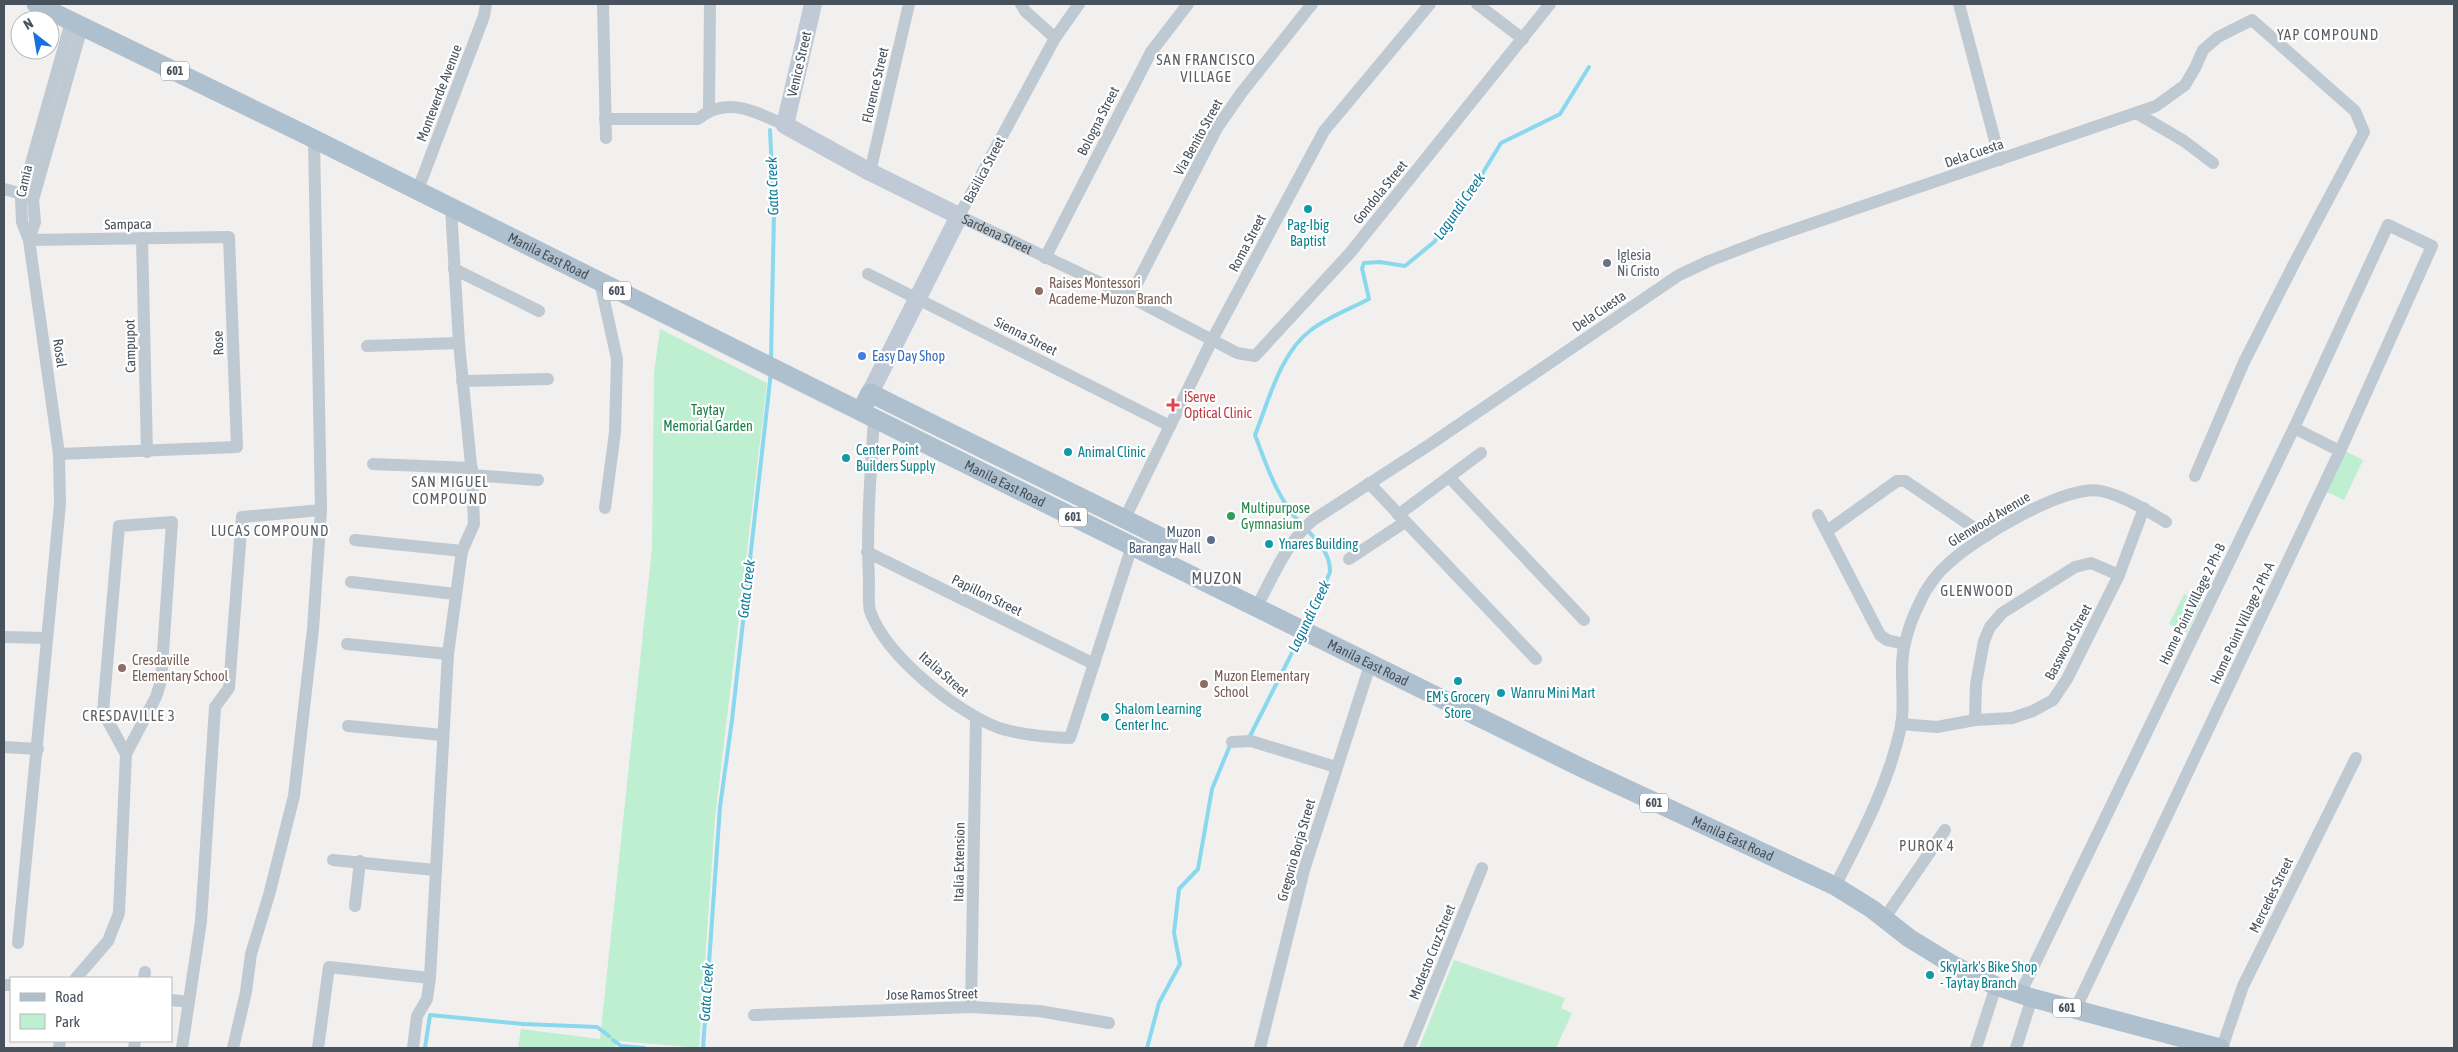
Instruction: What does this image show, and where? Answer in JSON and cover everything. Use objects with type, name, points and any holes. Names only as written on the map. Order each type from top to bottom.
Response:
[{"type":"main road","name":"Manila East Road","points":[[36,4],[314,139],[417,192],[1256,608],[1371,662],[1601,778],[1835,886],[1909,938],[1953,966],[1996,986]]},
{"type":"main road","points":[[867,415],[870,393],[1169,541],[1165,562]]},
{"type":"main road","points":[[986,474],[996,454]]},
{"type":"main road","points":[[1114,538],[1125,518]]},
{"type":"main road","name":"601","points":[[1996,986],[2075,1010],[2217,1048]]},
{"type":"street","name":"Monteverde Avenue","points":[[417,192],[484,16],[486,4]]},
{"type":"street","points":[[603,4],[606,138]]},
{"type":"street","points":[[709,110],[710,4]]},
{"type":"street","name":"Venice Street","points":[[785,125],[813,4]]},
{"type":"street","name":"Florence Street","points":[[870,172],[910,4]]},
{"type":"street","points":[[1021,4],[1025,11],[1055,38]]},
{"type":"street","name":"Basilica Street","points":[[870,393],[959,216],[1055,38],[1079,4]]},
{"type":"street","name":"Bologna Street","points":[[1045,258],[1151,52],[1188,4]]},
{"type":"street","name":"Via Benito Street","points":[[1130,297],[1218,128],[1242,92],[1312,4]]},
{"type":"street","name":"Roma Street","points":[[1125,518],[1212,340],[1324,132],[1430,4]]},
{"type":"street","points":[[1477,4],[1523,39]]},
{"type":"street","name":"Gondola Street","points":[[1212,340],[1237,354],[1254,356],[1265,347],[1350,253],[1550,4]]},
{"type":"street","points":[[1959,4],[2000,160]]},
{"type":"street","name":"Dela Cuesta","points":[[1256,608],[1286,551],[1300,531],[1313,520],[1679,275],[1761,241],[2138,114],[2156,106],[2185,85],[2196,68],[2203,50],[2218,37],[2252,20],[2355,111],[2364,132],[2244,362],[2195,476]]},
{"type":"street","name":"Camia","points":[[29,240],[22,222],[22,194],[77,24]]},
{"type":"street","name":"Camia","points":[[29,240],[35,222],[33,200],[77,24]]},
{"type":"street","points":[[605,119],[698,119],[709,110],[721,107],[744,107],[785,125]]},
{"type":"street","points":[[2138,114],[2184,141],[2213,163]]},
{"type":"street","name":"Sardena Street","points":[[785,125],[870,172],[1045,258],[1130,297],[1212,340]]},
{"type":"street","points":[[233,1048],[246,992],[251,954],[270,895],[294,796],[313,629],[321,510],[314,139]]},
{"type":"street","points":[[4,190],[22,194]]},
{"type":"street","points":[[413,1048],[417,1016],[427,999],[430,978],[448,654],[462,550],[474,524],[472,472],[459,343],[451,208]]},
{"type":"street","name":"Home Point Village 2 Ph-B","points":[[2016,1048],[2026,996],[2388,225],[2432,246]]},
{"type":"street","name":"Sampaca","points":[[29,240],[228,236]]},
{"type":"street","name":"Rose","points":[[147,452],[237,448],[228,236]]},
{"type":"street","name":"Campupot","points":[[142,238],[147,452]]},
{"type":"street","name":"Rosal","points":[[18,942],[60,504],[59,454],[29,240]]},
{"type":"street","name":"Home Point Village 2 Ph-A","points":[[2075,1010],[2340,451],[2432,246]]},
{"type":"street","points":[[454,269],[539,310]]},
{"type":"street","name":"Sienna Street","points":[[868,274],[1170,426]]},
{"type":"street","points":[[600,282],[617,359],[615,432],[605,508]]},
{"type":"street","points":[[367,346],[459,343]]},
{"type":"street","points":[[462,381],[548,378]]},
{"type":"street","name":"Italia Street","points":[[867,415],[867,552],[870,610],[888,641],[912,668],[949,701],[976,718],[1001,728],[1070,738],[1132,546]]},
{"type":"street","points":[[2294,428],[2340,451]]},
{"type":"street","points":[[59,454],[147,452]]},
{"type":"street","points":[[1348,560],[1449,477],[1482,453]]},
{"type":"street","points":[[373,464],[472,472],[538,480]]},
{"type":"street","points":[[1449,477],[1584,620]]},
{"type":"street","points":[[1827,531],[1897,481],[1904,481],[1986,536]]},
{"type":"street","points":[[1369,483],[1536,659]]},
{"type":"street","name":"Glenwood Avenue","points":[[1835,886],[1868,823],[1886,778],[1901,724],[1904,644],[1919,604],[1933,579],[1950,561],[1986,536],[2042,505],[2076,494],[2100,491],[2144,508],[2166,522]]},
{"type":"street","name":"Basswood Street","points":[[1901,724],[1937,727],[1975,720],[2012,718],[2033,711],[2053,700],[2067,679],[2119,575],[2144,508]]},
{"type":"street","points":[[182,1048],[201,921],[215,707],[229,688],[242,517],[321,510]]},
{"type":"street","points":[[1818,515],[1880,635],[1887,640],[1904,644]]},
{"type":"street","points":[[77,977],[108,941],[119,913],[126,754],[156,696],[161,681],[172,522],[119,526],[103,712],[126,754]]},
{"type":"street","points":[[355,540],[462,550]]},
{"type":"street","name":"Papillon Street","points":[[867,552],[1094,664]]},
{"type":"street","points":[[1975,720],[1976,684],[1984,641],[1990,627],[2002,613],[2075,566],[2091,563],[2119,575]]},
{"type":"street","points":[[351,582],[455,594]]},
{"type":"street","points":[[4,637],[47,638]]},
{"type":"street","points":[[347,644],[448,654]]},
{"type":"street","name":"Gregorio Borja Street","points":[[1260,1048],[1304,870],[1371,662]]},
{"type":"street","name":"Italia Extension","points":[[971,1007],[976,718]]},
{"type":"street","points":[[348,726],[442,735]]},
{"type":"street","points":[[1232,742],[1251,741],[1336,767]]},
{"type":"street","points":[[4,747],[38,749]]},
{"type":"street","name":"Mercedes Street","points":[[2217,1048],[2243,986],[2356,758]]},
{"type":"street","points":[[1884,919],[1945,830]]},
{"type":"street","points":[[333,860],[435,870]]},
{"type":"street","points":[[355,906],[360,862]]},
{"type":"street","name":"Modesto Cruz Street","points":[[1410,1048],[1482,868]]},
{"type":"street","points":[[318,1048],[329,967],[430,978]]},
{"type":"street","points":[[1976,1048],[1996,986]]},
{"type":"street","points":[[172,1000],[189,1002]]},
{"type":"street","name":"Jose Ramos Street","points":[[754,1015],[971,1007],[1039,1011],[1109,1023]]},
{"type":"green space","name":"Taytay Memorial Garden","points":[[660,329],[767,383],[715,818],[699,1048],[619,1041],[614,1048],[518,1048],[521,1029],[600,1039],[652,548],[654,373]]},
{"type":"green space","points":[[2345,451],[2363,460],[2344,500],[2325,491]]},
{"type":"green space","points":[[2184,594],[2202,602],[2187,633],[2169,624]]},
{"type":"green space","points":[[1454,960],[1565,998],[1561,1008],[1572,1013],[1556,1048],[1419,1048]]},
{"type":"waterway","name":"Lagundi Creek","points":[[1306,627],[1330,572],[1329,563],[1322,547],[1285,503],[1270,475],[1255,435],[1283,364],[1300,340],[1311,330],[1332,317],[1369,299],[1362,268],[1364,263],[1380,262],[1405,266],[1434,242],[1462,207],[1501,143],[1560,114],[1589,67]]},
{"type":"waterway","name":"Gata Creek","points":[[770,130],[774,213],[771,360]]},
{"type":"waterway","name":"Gata Creek","points":[[703,1048],[720,807],[732,720],[771,372]]},
{"type":"waterway","name":"Lagundi Creek","points":[[1249,738],[1301,635]]},
{"type":"waterway","name":"Lagundi Creek","points":[[1147,1048],[1159,1003],[1180,964],[1174,933],[1179,889],[1198,869],[1212,789],[1231,743]]},
{"type":"waterway","name":"Gata Creek","points":[[425,1048],[430,1015],[523,1024],[597,1027],[609,1036]]},
{"type":"waterway","name":"Gata Creek","points":[[613,1040],[621,1046],[644,1048]]},
{"type":"place","name":"Pag-Ibig Baptist","points":[[1308,209]]},
{"type":"place","name":"Iglesia Ni Cristo","points":[[1607,263]]},
{"type":"place","name":"Raises Montessori Academe-Muzon Branch","points":[[1039,291]]},
{"type":"place","name":"Easy Day Shop","points":[[862,356]]},
{"type":"place","name":"iServe Optical Clinic","points":[[1173,405]]},
{"type":"place","name":"Animal Clinic","points":[[1068,452]]},
{"type":"place","name":"Center Point Builders Supply","points":[[846,458]]},
{"type":"place","name":"Multipurpose Gymnasium","points":[[1231,516]]},
{"type":"place","name":"Muzon Barangay Hall","points":[[1211,540]]},
{"type":"place","name":"Ynares Building","points":[[1269,544]]},
{"type":"place","name":"Cresdaville Elementary School","points":[[122,668]]},
{"type":"place","name":"EM's Grocery Store","points":[[1458,681]]},
{"type":"place","name":"Muzon Elementary School","points":[[1204,684]]},
{"type":"place","name":"Wanru Mini Mart","points":[[1501,693]]},
{"type":"place","name":"Shalom Learning Center Inc.","points":[[1105,717]]},
{"type":"place","name":"Skylark's Bike Shop - Taytay Branch","points":[[1930,975]]},
{"type":"district","name":"YAP COMPOUND","points":[[2328,34]]},
{"type":"district","name":"SAN FRANCISCO VILLAGE","points":[[1206,68]]},
{"type":"district","name":"SAN MIGUEL COMPOUND","points":[[450,490]]},
{"type":"district","name":"LUCAS COMPOUND","points":[[270,530]]},
{"type":"district","name":"MUZON","points":[[1217,578]]},
{"type":"district","name":"GLENWOOD","points":[[1977,590]]},
{"type":"district","name":"CRESDAVILLE 3","points":[[129,715]]},
{"type":"district","name":"PUROK 4","points":[[1927,845]]}]
